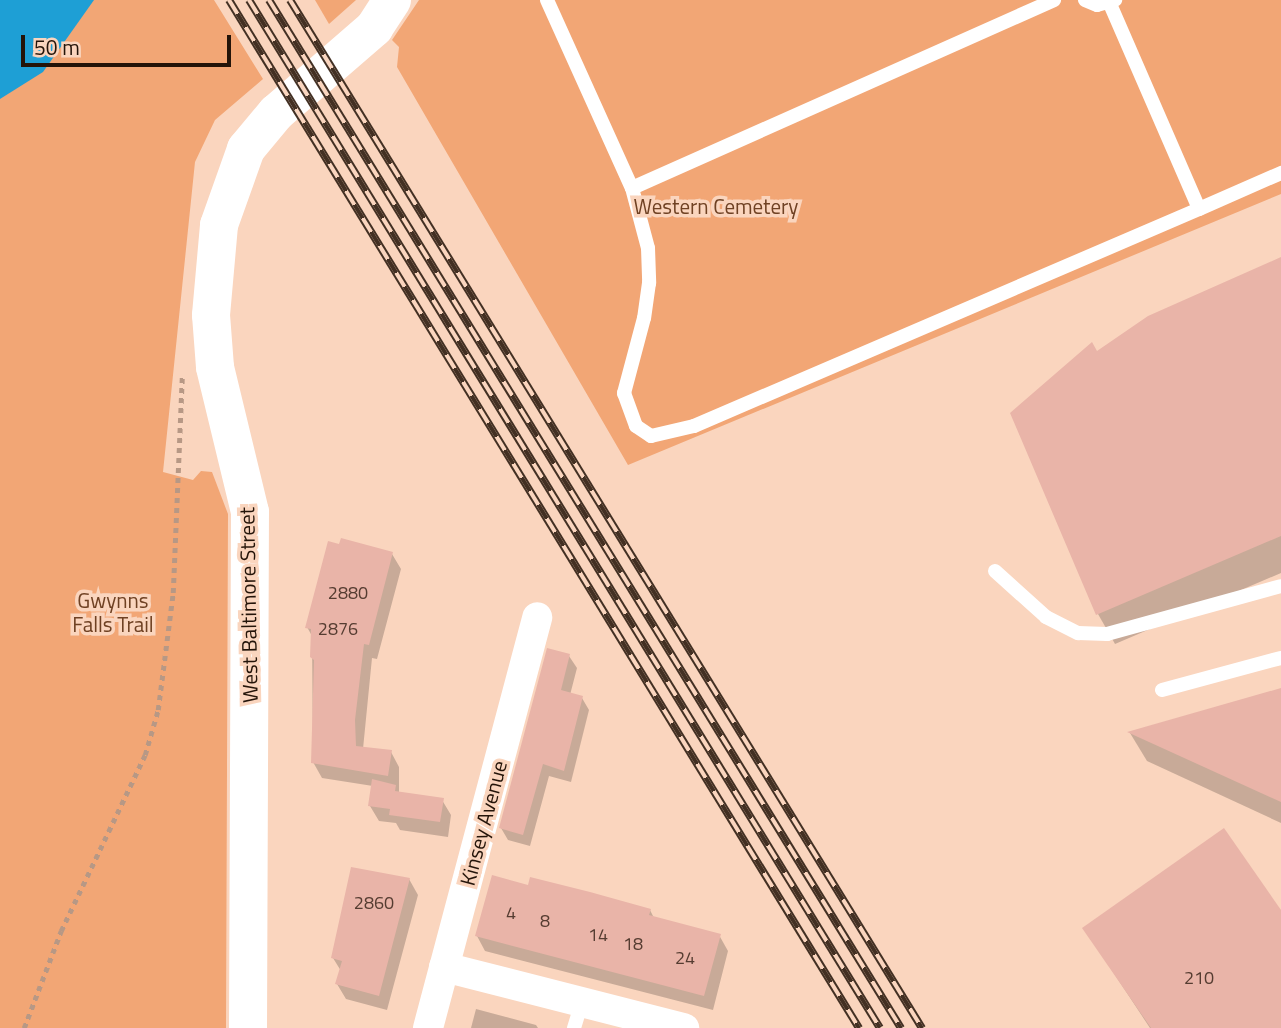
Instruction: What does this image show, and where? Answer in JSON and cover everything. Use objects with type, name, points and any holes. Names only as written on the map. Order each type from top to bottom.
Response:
[{"type":"main road","name":"West Baltimore Street","points":[[248,1028],[250,512],[215,367],[211,315],[219,225],[246,149],[276,113],[374,28],[392,0]]},
{"type":"street","name":"Kinsey Avenue","points":[[428,1028],[537,617]]},
{"type":"street","points":[[444,967],[578,1015],[684,1028]]},
{"type":"lane","points":[[547,0],[632,188],[648,248],[649,283],[624,393],[636,426],[651,436],[694,426],[1281,173]]},
{"type":"lane","points":[[632,188],[1054,0]]},
{"type":"lane","points":[[1085,0],[1113,2],[1199,209]]},
{"type":"lane","points":[[995,571],[1046,617],[1079,633],[1107,634],[1281,586]]},
{"type":"lane","points":[[1162,690],[1281,658]]},
{"type":"path","points":[[24,1028],[61,931],[145,755],[158,710],[173,593],[182,371]]},
{"type":"green space","name":"Gwynns Falls Trail","points":[[0,0],[214,0],[263,79],[215,120],[195,162],[163,472],[193,480],[201,471],[212,472],[228,514],[226,1028],[0,1028]]},
{"type":"green space","points":[[315,0],[356,0],[329,24]]},
{"type":"green space","name":"Western Cemetery","points":[[419,0],[1281,0],[1281,194],[628,465],[397,67],[399,47],[392,40]]},
{"type":"water","points":[[0,0],[94,0],[43,72],[0,99]]},
{"type":"building","points":[[1281,257],[1281,536],[1096,615],[1010,413],[1092,342],[1097,351],[1148,316]]},
{"type":"building","points":[[341,538],[393,552],[369,645],[364,644],[355,720],[356,746],[392,750],[388,776],[311,763],[314,660],[310,657],[311,629],[305,628],[328,541],[339,544]]},
{"type":"building","points":[[547,648],[570,654],[561,690],[583,696],[564,771],[543,764],[523,835],[499,828]]},
{"type":"building","points":[[1281,688],[1281,802],[1127,732]]},
{"type":"building","points":[[372,779],[396,785],[395,791],[444,798],[440,822],[389,815],[390,809],[368,806]]},
{"type":"building","points":[[1224,828],[1281,910],[1281,1028],[1151,1028],[1082,928]]},
{"type":"building","points":[[351,867],[410,878],[379,996],[335,984],[342,961],[331,958]]},
{"type":"building","points":[[492,875],[528,885],[530,877],[590,892],[651,909],[649,915],[721,934],[704,996],[475,936]]},
{"type":"railway","points":[[229,0],[859,1028]]},
{"type":"railway","points":[[249,0],[880,1028]]},
{"type":"railway","points":[[269,0],[901,1028]]},
{"type":"railway","points":[[290,0],[922,1028]]}]
